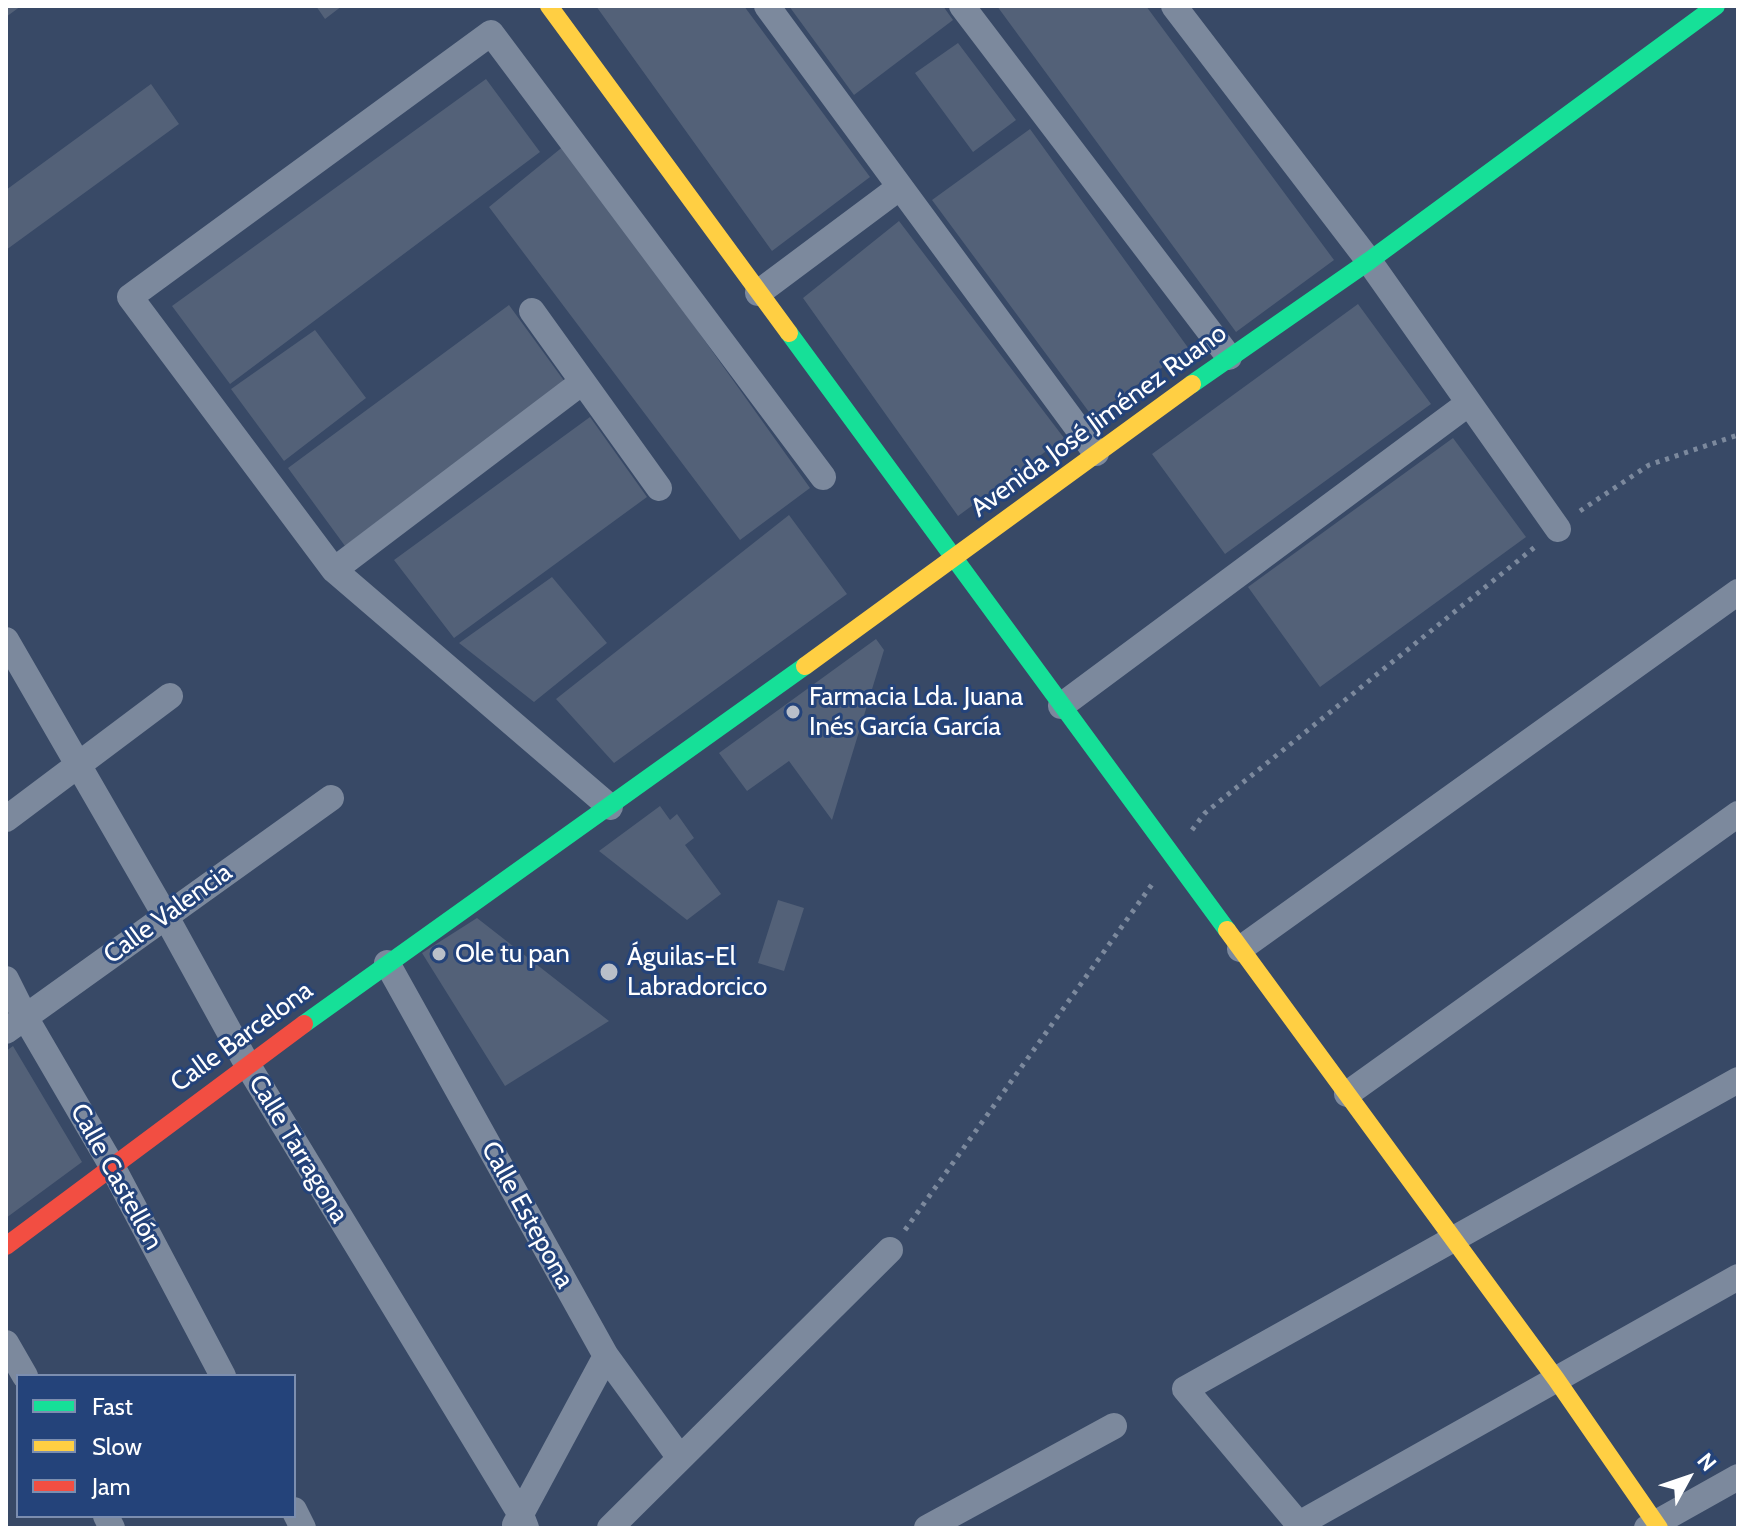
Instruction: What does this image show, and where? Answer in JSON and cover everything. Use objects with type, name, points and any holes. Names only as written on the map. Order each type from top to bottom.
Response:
[{"type":"street","points":[[549,6],[1556,1379],[1654,1526],[1738,1477]]},
{"type":"street","points":[[767,6],[1096,453]]},
{"type":"street","points":[[962,6],[1229,357]]},
{"type":"street","points":[[1174,6],[1369,261],[1558,529]]},
{"type":"street","name":"Avenida José Jiménez Ruano","points":[[512,876],[953,560],[1229,357],[1369,261],[1716,6]]},
{"type":"street","points":[[610,807],[334,570],[130,297],[491,33],[823,477]]},
{"type":"street","points":[[758,293],[900,187]]},
{"type":"street","points":[[532,311],[659,488]]},
{"type":"street","points":[[334,570],[581,383]]},
{"type":"street","points":[[1061,706],[1469,403]]},
{"type":"street","points":[[1240,949],[1738,592]]},
{"type":"street","name":"Calle Tarragona","points":[[6,640],[80,764],[247,1064],[520,1524]]},
{"type":"street","points":[[6,819],[170,696]]},
{"type":"street","name":"Calle Valencia","points":[[15,1024],[331,798]]},
{"type":"street","points":[[1347,1094],[1738,814]]},
{"type":"street","name":"Calle Barcelona","points":[[6,1246],[247,1064],[512,876]]},
{"type":"street","name":"Calle Estepona","points":[[387,963],[606,1356],[680,1458]]},
{"type":"street","name":"Calle Castellón","points":[[6,979],[15,1024],[112,1166],[222,1374]]},
{"type":"street","points":[[1738,1080],[1185,1389],[1300,1526],[1738,1277]]},
{"type":"street","points":[[610,1528],[890,1250]]},
{"type":"street","points":[[6,1343],[24,1374]]},
{"type":"street","points":[[520,1524],[606,1356]]},
{"type":"street","points":[[927,1528],[1114,1426]]},
{"type":"path","points":[[890,1250],[1205,813],[1562,523],[1649,465],[1738,435]]},
{"type":"building","points":[[6,6],[21,6],[6,17]]},
{"type":"building","points":[[316,6],[342,6],[325,19]]},
{"type":"building","points":[[596,6],[744,6],[870,177],[772,251]]},
{"type":"building","points":[[789,6],[943,6],[953,20],[854,95]]},
{"type":"building","points":[[997,6],[1146,6],[1334,260],[1236,332]]},
{"type":"building","points":[[958,43],[1016,120],[973,152],[915,73]]},
{"type":"building","points":[[486,79],[540,152],[230,384],[172,306]]},
{"type":"building","points":[[151,84],[179,124],[6,250],[6,190]]},
{"type":"building","points":[[1030,129],[1189,349],[1092,416],[932,200]]},
{"type":"building","points":[[565,145],[810,488],[740,540],[489,207]]},
{"type":"building","points":[[899,221],[1064,438],[958,516],[803,298]]},
{"type":"building","points":[[1358,304],[1431,404],[1225,554],[1152,454]]},
{"type":"building","points":[[509,305],[565,382],[345,546],[288,468]]},
{"type":"building","points":[[315,330],[366,398],[284,461],[231,389]]},
{"type":"building","points":[[590,417],[647,497],[454,638],[394,560]]},
{"type":"building","points":[[1453,438],[1526,537],[1320,687],[1248,587]]},
{"type":"building","points":[[789,515],[847,594],[614,763],[556,699]]},
{"type":"building","points":[[552,577],[607,643],[534,702],[459,643]]},
{"type":"building","points":[[876,639],[884,650],[832,820],[789,761],[747,791],[719,753]]},
{"type":"building","points":[[660,806],[670,820],[677,814],[694,838],[685,845],[721,894],[687,920],[599,851]]},
{"type":"building","points":[[778,900],[804,908],[784,971],[758,963]]},
{"type":"building","points":[[477,918],[609,1021],[505,1086],[422,953]]},
{"type":"building","points":[[13,1046],[82,1162],[6,1218],[6,1051]]},
{"type":"traffic: fast","points":[[1192,384],[1369,261],[1716,6]]},
{"type":"traffic: fast","points":[[789,333],[1227,930]]},
{"type":"traffic: fast","points":[[304,1024],[805,666]]},
{"type":"traffic: slow","points":[[549,6],[789,333]]},
{"type":"traffic: slow","points":[[805,666],[1192,384]]},
{"type":"traffic: slow","points":[[1227,930],[1556,1379],[1659,1528]]},
{"type":"traffic: jam","points":[[6,1246],[304,1024]]},
{"type":"place","name":"Farmacia Lda. Juana Inés García García","points":[[793,712]]},
{"type":"place","name":"Ole tu pan","points":[[439,954]]},
{"type":"place","name":"Águilas-El Labradorcico","points":[[609,972]]}]
